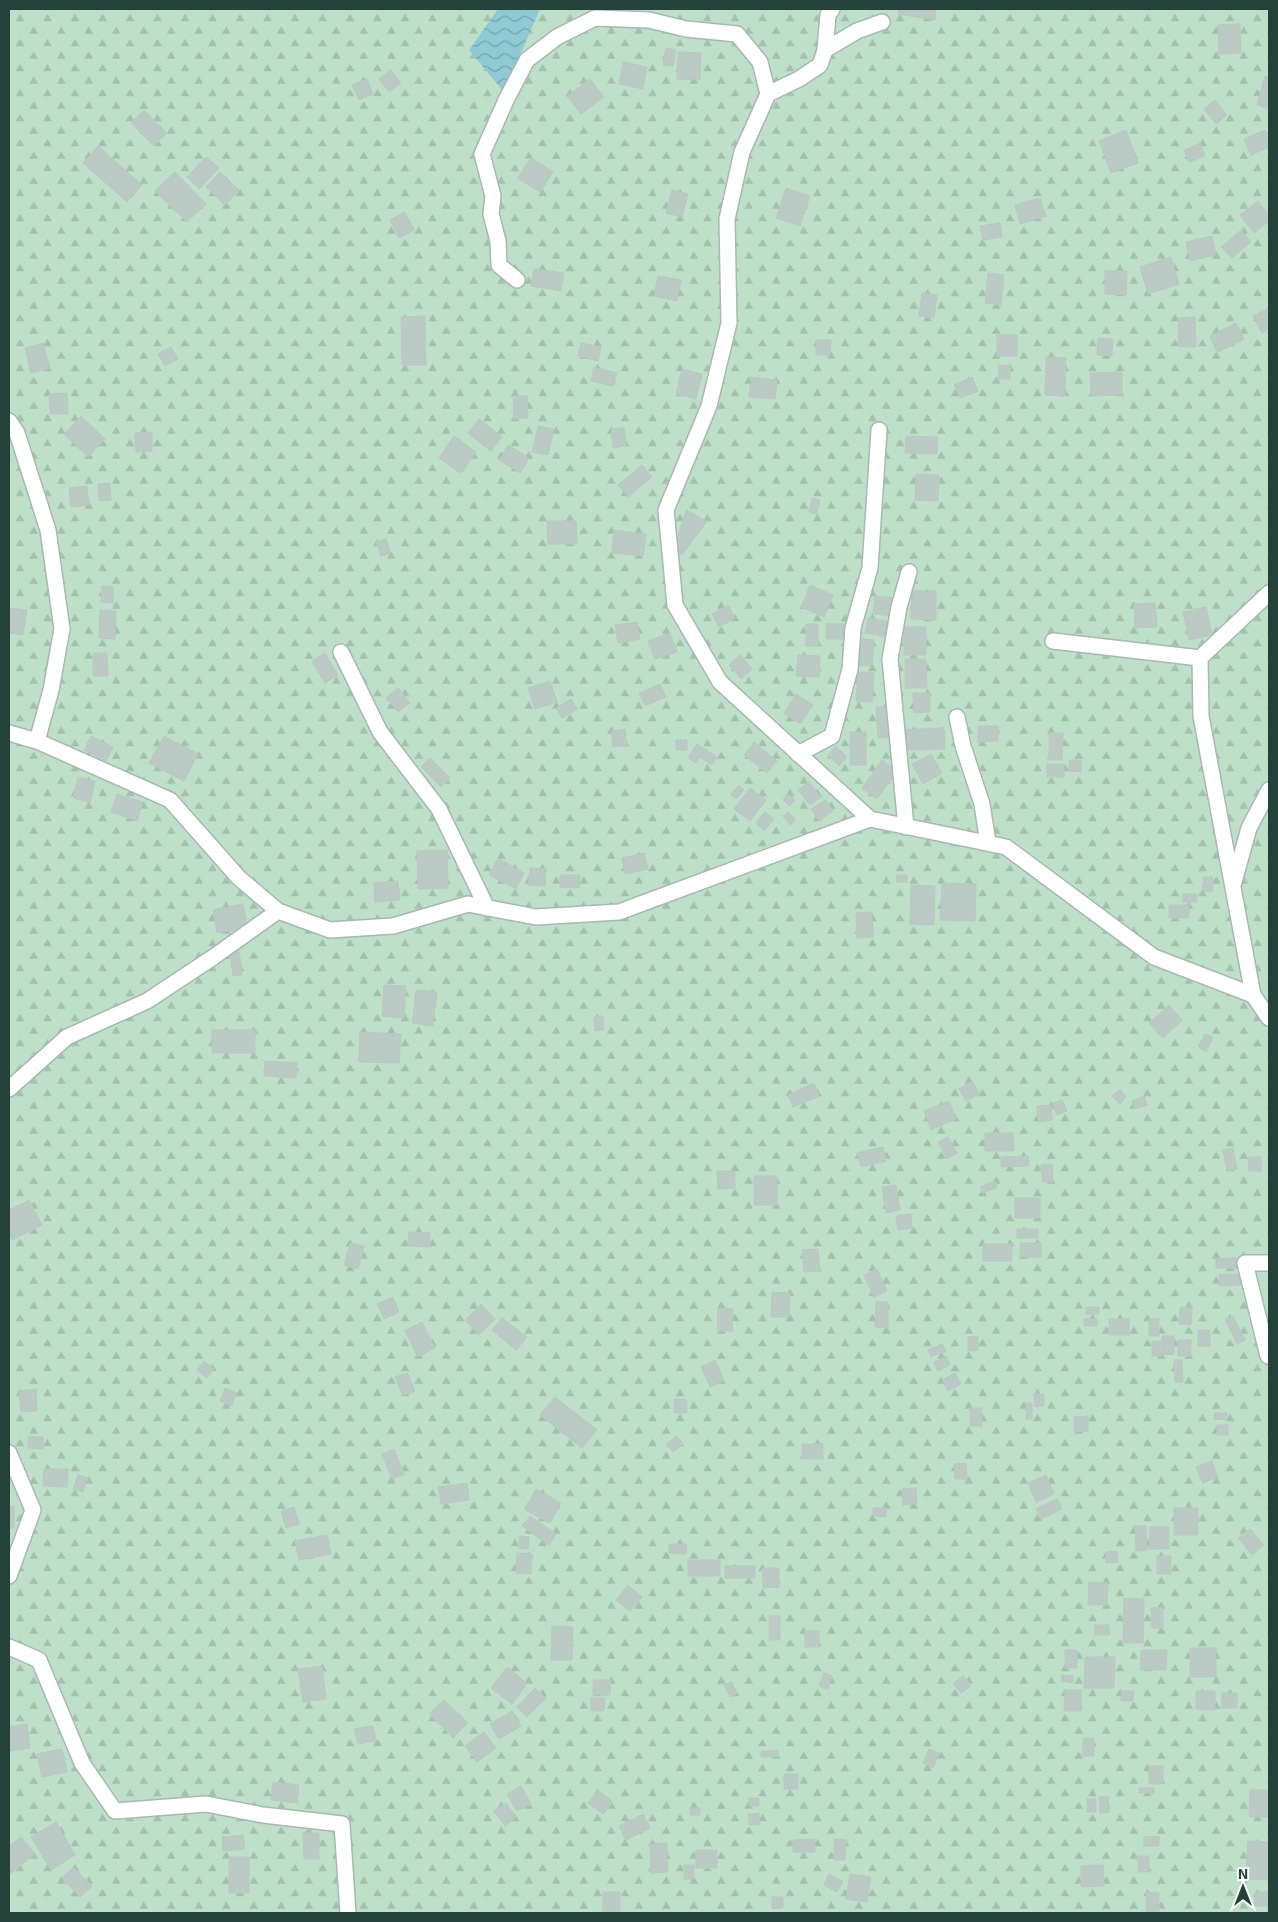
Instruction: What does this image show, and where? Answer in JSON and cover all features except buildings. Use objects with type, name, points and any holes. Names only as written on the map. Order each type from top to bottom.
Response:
[{"type":"street","points":[[768,94],[820,65],[825,50],[828,16],[832,9]]},
{"type":"street","points":[[517,280],[500,265],[498,241],[492,214],[493,196],[482,154],[507,98],[527,60],[557,37],[595,18],[649,20],[686,29],[737,34],[760,62],[768,94],[742,152],[727,219],[729,323],[712,396],[666,510],[675,605],[720,682],[870,819],[1006,847],[1154,957],[1253,995]]},
{"type":"street","points":[[825,50],[857,31],[882,22]]},
{"type":"street","points":[[9,421],[17,432],[48,530],[62,629],[51,690],[37,741]]},
{"type":"street","points":[[798,754],[832,736],[850,669],[853,628],[870,568],[879,430]]},
{"type":"street","points":[[906,827],[890,659],[899,607],[909,572]]},
{"type":"street","points":[[1269,593],[1200,658],[1201,716],[1253,995],[1269,1018]]},
{"type":"street","points":[[1053,641],[1200,658]]},
{"type":"street","points":[[341,652],[380,732],[439,809],[488,908]]},
{"type":"street","points":[[957,717],[963,746],[982,804],[988,843]]},
{"type":"street","points":[[9,734],[37,741],[170,800],[239,878],[278,911],[330,930],[393,926],[468,904],[536,917],[619,912],[870,819]]},
{"type":"street","points":[[1233,885],[1249,828],[1269,790]]},
{"type":"street","points":[[9,1089],[67,1037],[147,1001],[278,911]]},
{"type":"street","points":[[1269,1263],[1245,1263],[1269,1356]]},
{"type":"street","points":[[9,1453],[33,1510],[9,1576]]},
{"type":"street","points":[[9,1647],[39,1660],[82,1763],[115,1812],[206,1804],[263,1815],[342,1824],[348,1913]]},
{"type":"green space","points":[[9,9],[1269,9],[1269,1913],[9,1913]]},
{"type":"water","points":[[498,9],[540,9],[504,92],[469,50]]}]
